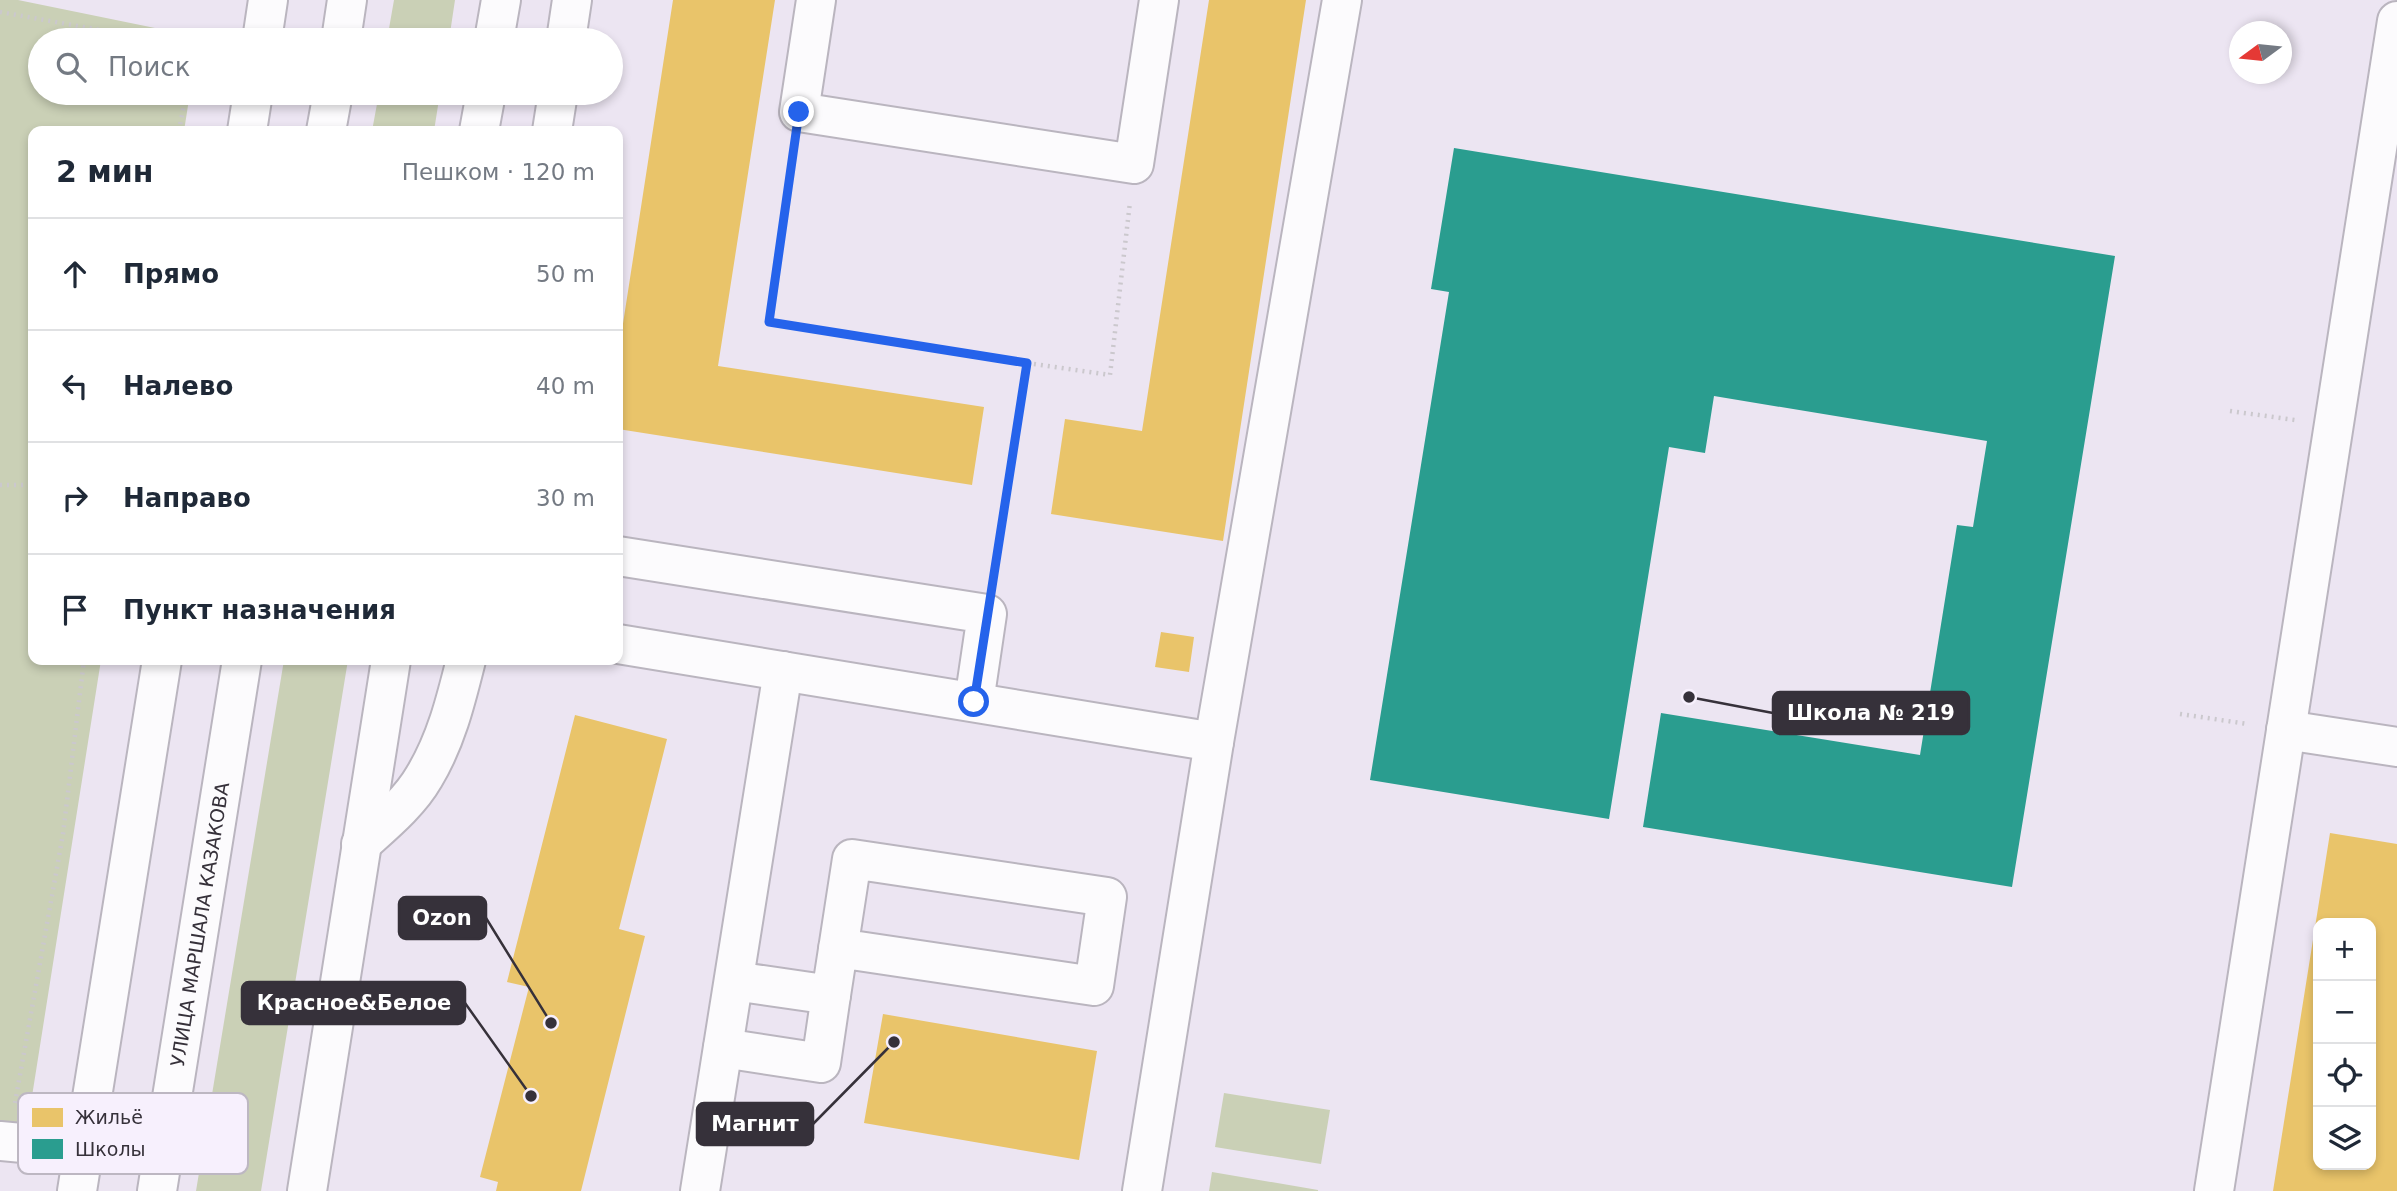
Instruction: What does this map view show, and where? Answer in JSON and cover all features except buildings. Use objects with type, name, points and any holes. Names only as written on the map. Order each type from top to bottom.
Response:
[{"type":"street","points":[[264,28],[268,0]]},
{"type":"street","points":[[343,28],[348,0]]},
{"type":"street","points":[[497,28],[501,0]]},
{"type":"street","points":[[568,28],[572,0]]},
{"type":"street","points":[[817,0],[799,112],[1134,164],[1159,0]]},
{"type":"street","points":[[1142,1191],[1214,742],[1342,0]]},
{"type":"street","points":[[2214,1191],[2397,27]]},
{"type":"street","points":[[248,126],[251,105]]},
{"type":"street","points":[[328,126],[331,105]]},
{"type":"street","points":[[480,126],[484,105]]},
{"type":"street","points":[[553,126],[556,105]]},
{"type":"street","points":[[623,557],[987,614],[974,702]]},
{"type":"street","points":[[623,645],[1214,742]]},
{"type":"street","points":[[93,1093],[161,665]]},
{"type":"street","name":"УЛИЦА МАРШАЛА КАЗАКОВА","points":[[173,1093],[241,665]]},
{"type":"street","points":[[307,1191],[390,665]]},
{"type":"street","points":[[361,844],[395,814],[424,778],[450,723],[465,665]]},
{"type":"street","points":[[701,1191],[783,671]]},
{"type":"street","points":[[2286,730],[2397,747]]},
{"type":"street","points":[[723,1048],[821,1063],[838,948],[852,859],[1107,897],[1094,986],[838,948]]},
{"type":"street","points":[[734,981],[831,995]]},
{"type":"path","points":[[0,12],[89,28]]},
{"type":"path","points":[[180,126],[184,105]]},
{"type":"path","points":[[799,112],[769,322],[1027,363],[1110,375],[1134,164]]},
{"type":"path","points":[[987,614],[1027,363]]},
{"type":"path","points":[[2230,411],[2334,426]]},
{"type":"path","points":[[0,485],[28,485]]},
{"type":"path","points":[[4,1141],[63,834],[83,665]]},
{"type":"path","points":[[2180,714],[2286,730]]},
{"type":"green space","points":[[0,0],[18,0],[155,28],[28,28],[28,105],[188,105],[185,126],[28,126],[28,665],[100,665],[33,1093],[18,1093],[18,1127],[0,1124]]},
{"type":"green space","points":[[394,0],[455,0],[451,28],[389,28]]},
{"type":"green space","points":[[377,105],[438,105],[435,126],[373,126]]},
{"type":"green space","points":[[283,665],[347,665],[261,1191],[196,1191],[199,1174],[248,1174],[248,1093],[212,1093]]},
{"type":"green space","points":[[1224,1093],[1330,1110],[1321,1164],[1215,1147]]},
{"type":"green space","points":[[1212,1172],[1318,1190],[1318,1191],[1209,1191]]},
{"type":"place","name":"Школа № 219","points":[[1689,697]]},
{"type":"place","name":"Ozon","points":[[551,1023]]},
{"type":"place","name":"Магнит","points":[[894,1042]]},
{"type":"place","name":"Красное&Белое","points":[[531,1096]]},
{"type":"route","points":[[799,112],[769,322],[1027,363],[974,702]]}]
